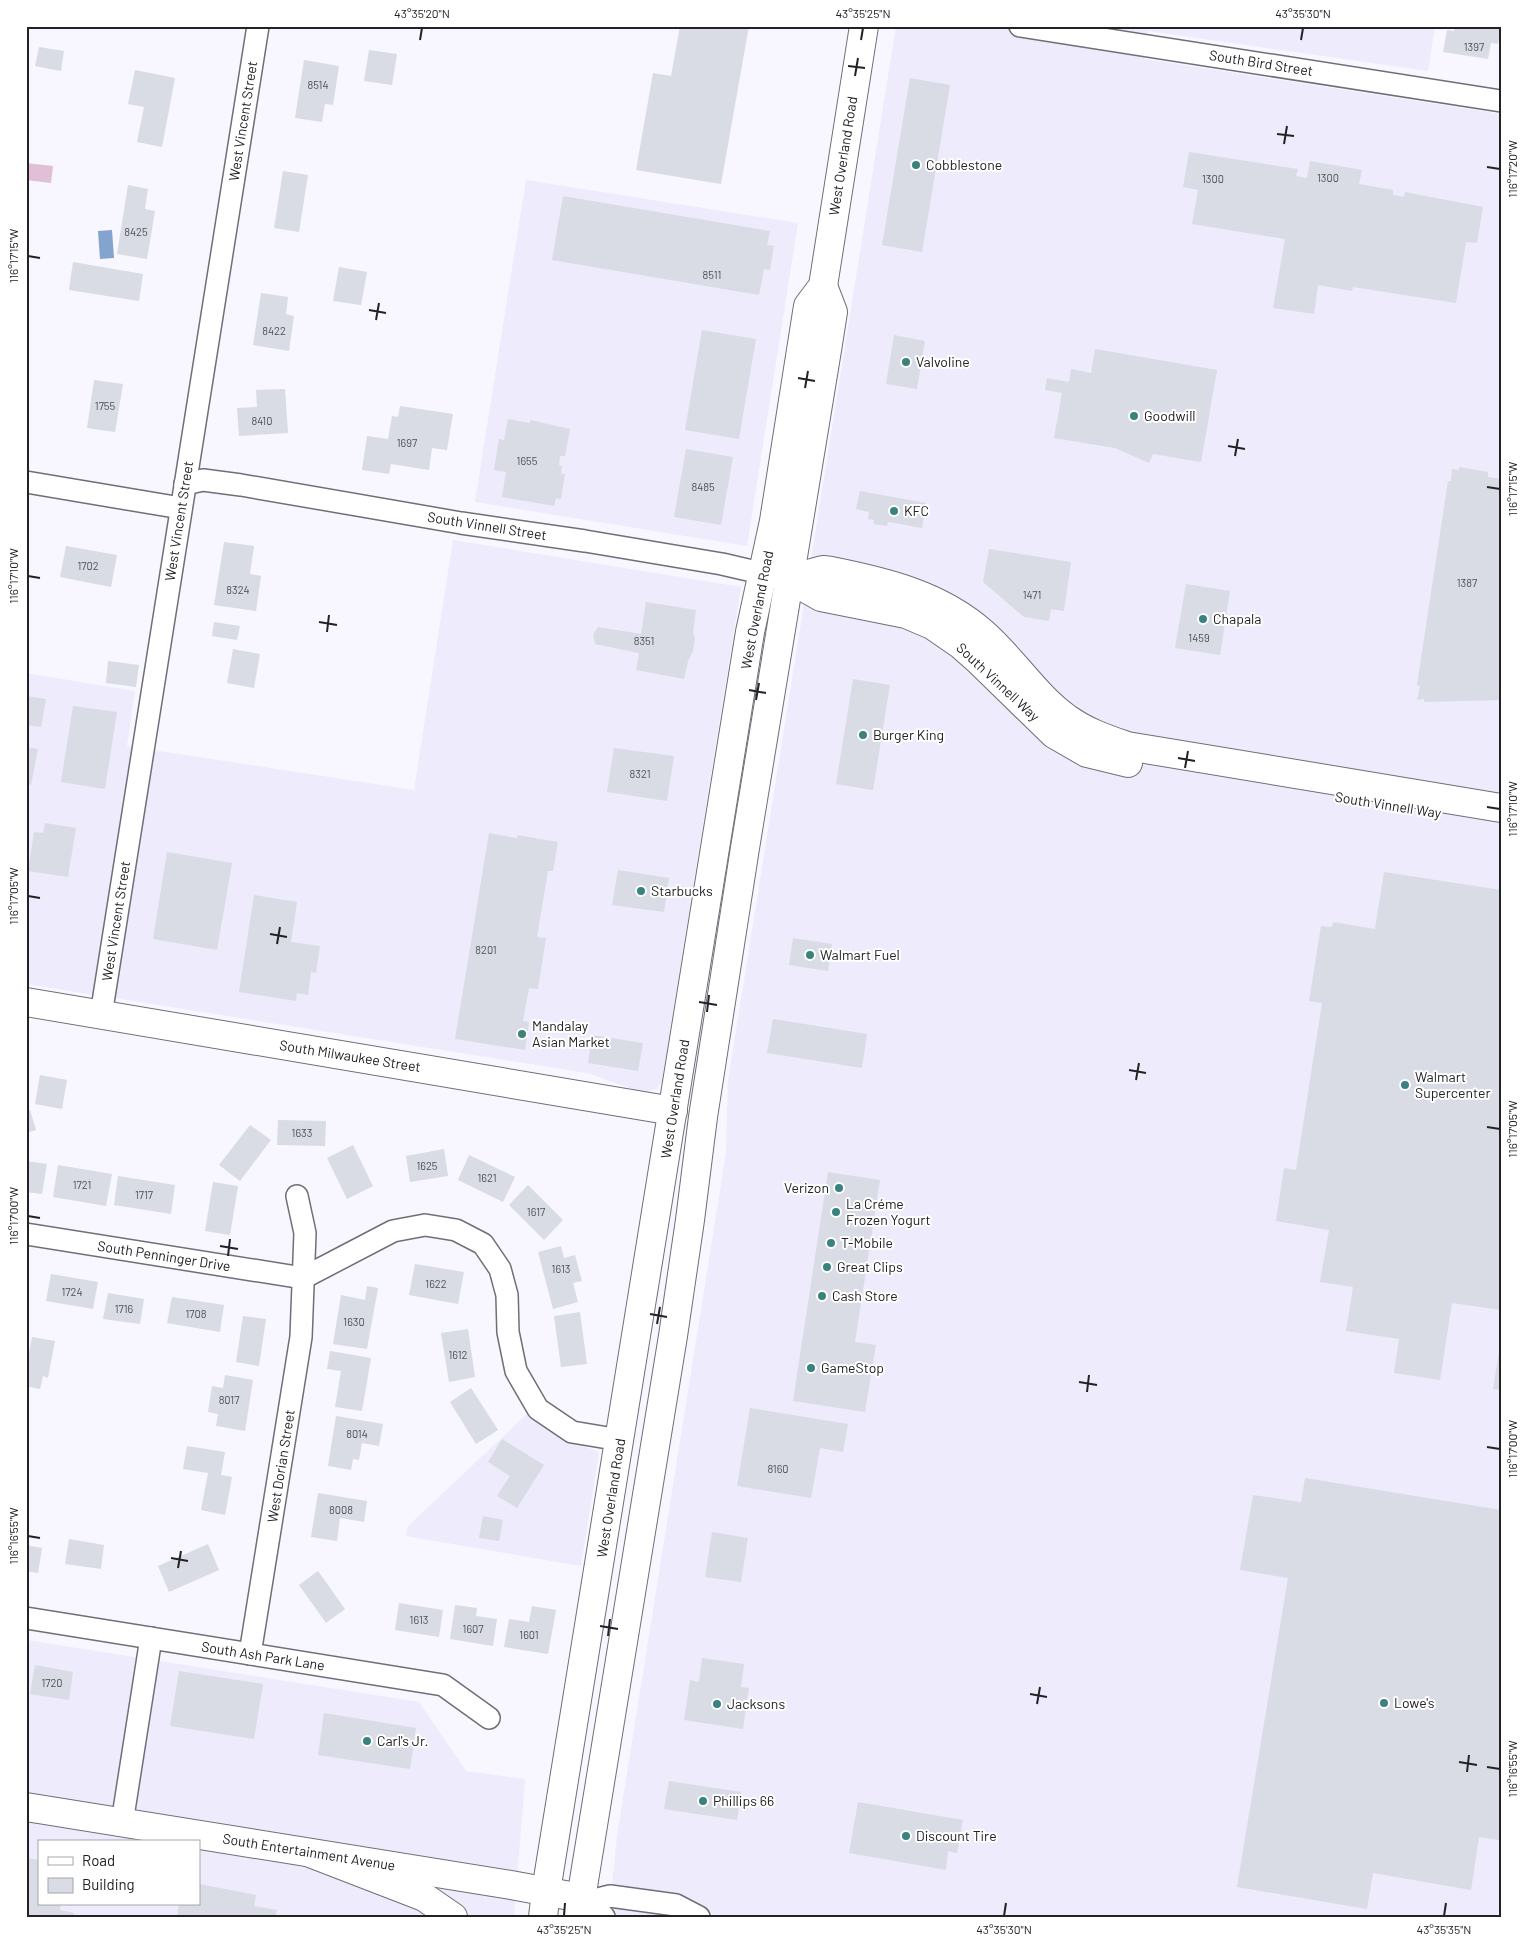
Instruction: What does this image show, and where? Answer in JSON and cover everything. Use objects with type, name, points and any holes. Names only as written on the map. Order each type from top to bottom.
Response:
[{"type":"main road","name":"West Overland Road","points":[[571,1906],[630,1596],[690,1220],[776,576],[833,312],[823,286],[864,26]]},
{"type":"main road","name":"South Vinnell Way","points":[[776,576],[823,570],[831,571],[909,590],[948,608],[984,634],[1068,719],[1101,737],[1127,746],[1501,808]]},
{"type":"main road","name":"West Overland Road","points":[[571,1906],[620,1440],[750,632],[776,576]]},
{"type":"main road","name":"South Vinnell Way","points":[[776,576],[821,597],[906,614],[932,625],[961,645],[978,660],[1054,734],[1087,752],[1142,766],[1501,824]]},
{"type":"main road","points":[[699,949],[707,992],[691,1094],[703,1116]]},
{"type":"main road","name":"South Milwaukee Street","points":[[26,1002],[673,1111]]},
{"type":"main road","points":[[672,1336],[669,1242],[685,1136],[673,1111]]},
{"type":"main road","points":[[652,1240],[654,1308],[645,1380],[663,1391]]},
{"type":"main road","points":[[620,1440],[629,1451],[632,1460],[615,1571],[617,1579],[630,1596]]},
{"type":"main road","name":"South Entertainment Avenue","points":[[26,1807],[310,1852],[571,1906]]},
{"type":"main road","points":[[310,1852],[424,1897],[453,1917]]},
{"type":"street","name":"West Vincent Street","points":[[101,1015],[258,26]]},
{"type":"street","name":"South Bird Street","points":[[1020,26],[1501,101]]},
{"type":"street","name":"South Vinnell Street","points":[[185,484],[203,480],[241,485],[461,523],[693,559],[776,576]]},
{"type":"street","points":[[26,482],[181,508]]},
{"type":"street","points":[[297,1196],[305,1232],[302,1278]]},
{"type":"street","points":[[302,1278],[393,1232],[425,1225],[456,1230],[483,1244],[500,1269],[507,1295],[508,1332],[516,1371],[538,1409],[572,1432],[620,1440]]},
{"type":"street","name":"South Penninger Drive","points":[[26,1234],[302,1278]]},
{"type":"street","name":"West Dorian Street","points":[[250,1654],[302,1337],[302,1278]]},
{"type":"street","name":"South Ash Park Lane","points":[[26,1618],[443,1685],[489,1718]]},
{"type":"street","points":[[122,1822],[151,1638]]},
{"type":"street","name":"South Entertainment Avenue","points":[[571,1906],[610,1896],[676,1905],[699,1917]]},
{"type":"shaded area","points":[[896,26],[1435,26],[1428,71],[1148,31],[1144,59],[1501,114],[1501,1910],[1494,1917],[609,1917],[617,1836],[726,1153],[728,1081]]},
{"type":"shaded area","points":[[26,163],[53,166],[51,183],[26,180]]},
{"type":"shaded area","points":[[526,180],[798,223],[747,546],[475,502]]},
{"type":"shaded area","points":[[453,540],[741,587],[662,1080],[657,1089],[644,1093],[587,1073],[26,984],[26,673],[135,691],[127,746],[414,790]]},
{"type":"shaded area","points":[[529,1412],[557,1436],[599,1452],[581,1566],[406,1536],[408,1526]]},
{"type":"shaded area","points":[[26,1640],[419,1702],[466,1771],[525,1779],[514,1917],[26,1917]]},
{"type":"water","points":[[112,230],[114,258],[100,259],[98,231]]},
{"type":"building","points":[[680,26],[749,26],[721,184],[636,170],[653,73],[671,76]]},
{"type":"building","points":[[1455,26],[1501,26],[1498,44],[1491,43],[1488,59],[1443,52],[1447,30],[1454,31]]},
{"type":"building","points":[[39,47],[64,51],[61,71],[35,66]]},
{"type":"building","points":[[369,50],[397,54],[392,85],[364,81]]},
{"type":"building","points":[[304,60],[339,66],[333,105],[325,104],[322,122],[295,118]]},
{"type":"building","points":[[135,70],[175,78],[162,147],[137,142],[144,107],[128,104]]},
{"type":"building","name":"Cobblestone","points":[[910,78],[950,85],[922,252],[882,245]]},
{"type":"building","points":[[1189,152],[1298,169],[1296,176],[1307,178],[1310,161],[1362,170],[1359,184],[1393,190],[1393,195],[1404,197],[1405,192],[1483,207],[1477,243],[1466,242],[1456,303],[1353,287],[1352,291],[1318,285],[1314,314],[1273,308],[1285,239],[1192,224],[1198,190],[1183,187]]},
{"type":"building","points":[[283,171],[308,175],[299,232],[274,228]]},
{"type":"building","points":[[128,185],[148,189],[145,209],[155,211],[147,259],[117,254]]},
{"type":"building","points":[[563,196],[770,231],[767,245],[774,246],[770,270],[764,269],[759,295],[552,260]]},
{"type":"building","points":[[73,262],[143,274],[139,301],[69,290]]},
{"type":"building","points":[[339,267],[367,272],[361,305],[333,301]]},
{"type":"building","points":[[261,293],[288,297],[286,314],[294,316],[289,351],[253,345]]},
{"type":"building","points":[[702,330],[756,339],[739,439],[685,430]]},
{"type":"building","name":"Valvoline","points":[[894,335],[925,341],[917,389],[886,384]]},
{"type":"building","name":"Goodwill","points":[[1095,349],[1217,370],[1201,462],[1153,454],[1149,463],[1115,448],[1054,438],[1062,393],[1045,390],[1047,378],[1069,382],[1071,369],[1091,373]]},
{"type":"building","points":[[94,380],[123,384],[115,432],[87,428]]},
{"type":"building","points":[[285,389],[288,433],[239,436],[237,408],[257,407],[256,390]]},
{"type":"building","points":[[400,406],[453,414],[447,450],[432,448],[429,470],[391,464],[389,474],[362,470],[367,436],[388,439],[392,416],[398,417]]},
{"type":"building","points":[[508,419],[530,423],[530,420],[570,429],[565,456],[560,456],[561,474],[565,474],[561,499],[556,498],[554,506],[502,497],[506,472],[494,470],[499,439],[504,440]]},
{"type":"building","points":[[686,449],[733,457],[721,525],[674,517]]},
{"type":"building","points":[[1459,467],[1488,472],[1488,477],[1501,479],[1501,700],[1424,702],[1424,699],[1417,700],[1420,686],[1417,685],[1448,481],[1451,481],[1452,469],[1459,470]]},
{"type":"building","name":"KFC","points":[[860,491],[926,503],[922,528],[888,522],[887,526],[873,524],[874,520],[868,519],[869,512],[856,509]]},
{"type":"building","points":[[224,542],[254,546],[250,574],[261,576],[256,611],[214,605]]},
{"type":"building","points":[[66,546],[117,555],[111,587],[60,577]]},
{"type":"building","points":[[989,549],[1071,562],[1064,611],[1051,609],[1049,621],[1024,617],[983,582]]},
{"type":"building","name":"Chapala","points":[[1186,584],[1230,591],[1220,655],[1175,648]]},
{"type":"building","points":[[646,602],[696,610],[693,651],[688,661],[684,679],[636,670],[639,653],[595,644],[593,635],[598,627],[641,634]]},
{"type":"building","points":[[214,622],[240,626],[237,640],[212,636]]},
{"type":"building","points":[[233,649],[260,654],[254,688],[227,683]]},
{"type":"building","points":[[108,661],[139,665],[136,687],[106,683]]},
{"type":"building","name":"Burger King","points":[[853,679],[890,685],[873,790],[836,784]]},
{"type":"building","points":[[26,696],[46,699],[41,727],[26,725]]},
{"type":"building","points":[[73,706],[117,712],[105,789],[61,782]]},
{"type":"building","points":[[26,747],[38,749],[31,785],[26,784]]},
{"type":"building","points":[[614,748],[674,756],[667,801],[607,792]]},
{"type":"building","points":[[45,823],[76,828],[68,877],[28,871],[34,832],[43,833]]},
{"type":"building","points":[[489,833],[517,838],[517,835],[558,842],[553,871],[548,871],[537,937],[546,938],[538,989],[529,988],[523,1021],[529,1022],[525,1050],[455,1039]]},
{"type":"building","points":[[167,852],[232,863],[217,950],[153,939]]},
{"type":"building","name":"Starbucks","points":[[618,870],[669,878],[664,912],[612,905]]},
{"type":"building","name":"Walmart Supercenter","points":[[1384,872],[1501,890],[1501,1310],[1452,1303],[1440,1380],[1394,1373],[1399,1339],[1346,1331],[1353,1287],[1320,1282],[1329,1230],[1276,1221],[1284,1168],[1296,1170],[1322,1003],[1309,1001],[1321,926],[1332,927],[1333,922],[1375,929]]},
{"type":"building","points":[[254,895],[297,902],[291,942],[320,946],[316,973],[311,972],[308,995],[297,993],[296,1001],[239,992]]},
{"type":"building","name":"Walmart Fuel","points":[[793,938],[832,944],[828,971],[789,965]]},
{"type":"building","points":[[773,1019],[867,1034],[862,1068],[767,1053]]},
{"type":"building","points":[[592,1035],[643,1043],[638,1071],[588,1063]]},
{"type":"building","points":[[40,1075],[67,1080],[62,1109],[35,1104]]},
{"type":"building","points":[[30,1110],[36,1130],[26,1133],[26,1111]]},
{"type":"building","points":[[278,1120],[326,1121],[325,1146],[277,1145]]},
{"type":"building","points":[[250,1125],[271,1140],[240,1181],[219,1165]]},
{"type":"building","points":[[353,1145],[373,1186],[347,1199],[327,1158]]},
{"type":"building","points":[[444,1149],[448,1176],[410,1182],[406,1156]]},
{"type":"building","points":[[469,1155],[515,1177],[503,1202],[458,1180]]},
{"type":"building","points":[[26,1161],[47,1164],[42,1194],[26,1192]]},
{"type":"building","points":[[58,1165],[112,1174],[106,1206],[53,1197]]},
{"type":"building","points":[[828,1172],[880,1180],[855,1342],[876,1345],[865,1412],[793,1401]]},
{"type":"building","points":[[118,1176],[175,1185],[171,1214],[114,1205]]},
{"type":"building","points":[[213,1182],[238,1186],[230,1235],[205,1231]]},
{"type":"building","points":[[528,1185],[563,1220],[544,1240],[509,1205]]},
{"type":"building","points":[[561,1246],[564,1258],[575,1255],[582,1281],[573,1283],[578,1302],[553,1309],[538,1252]]},
{"type":"building","points":[[415,1264],[464,1272],[458,1304],[409,1295]]},
{"type":"building","points":[[51,1274],[98,1282],[93,1309],[46,1301]]},
{"type":"building","points":[[367,1286],[378,1288],[367,1349],[333,1344],[341,1295],[365,1300]]},
{"type":"building","points":[[108,1293],[144,1299],[140,1324],[103,1319]]},
{"type":"building","points":[[172,1297],[224,1305],[220,1332],[167,1323]]},
{"type":"building","points":[[580,1312],[587,1364],[561,1367],[554,1316]]},
{"type":"building","points":[[243,1316],[266,1319],[259,1366],[236,1362]]},
{"type":"building","points":[[468,1329],[475,1377],[449,1382],[441,1333]]},
{"type":"building","points":[[32,1337],[55,1341],[48,1378],[43,1376],[40,1389],[26,1386],[26,1369]]},
{"type":"building","points":[[1501,1347],[1501,1390],[1493,1389]]},
{"type":"building","points":[[330,1351],[371,1358],[362,1411],[335,1407],[341,1371],[327,1369]]},
{"type":"building","points":[[225,1375],[253,1380],[245,1431],[216,1426],[218,1414],[208,1412],[212,1386],[223,1388]]},
{"type":"building","points":[[471,1388],[498,1430],[476,1444],[450,1402]]},
{"type":"building","points":[[750,1408],[848,1424],[843,1452],[820,1448],[811,1498],[737,1486]]},
{"type":"building","points":[[336,1416],[383,1424],[379,1446],[362,1443],[359,1460],[353,1459],[351,1470],[328,1466]]},
{"type":"building","points":[[502,1439],[544,1465],[517,1508],[497,1496],[510,1476],[488,1462]]},
{"type":"building","points":[[187,1446],[225,1452],[221,1475],[232,1477],[225,1515],[201,1510],[208,1473],[183,1469]]},
{"type":"building","name":"Lowe's","points":[[1305,1478],[1501,1510],[1501,1827],[1499,1840],[1479,1837],[1471,1890],[1373,1873],[1367,1909],[1237,1887],[1288,1578],[1240,1570],[1253,1495],[1301,1502]]},
{"type":"building","points":[[318,1493],[367,1501],[364,1522],[340,1518],[337,1541],[311,1537]]},
{"type":"building","points":[[483,1516],[503,1520],[499,1541],[479,1538]]},
{"type":"building","points":[[712,1532],[748,1538],[741,1582],[705,1577]]},
{"type":"building","points":[[69,1539],[104,1545],[101,1569],[65,1564]]},
{"type":"building","points":[[208,1544],[219,1570],[169,1592],[158,1566]]},
{"type":"building","points":[[26,1545],[42,1548],[38,1573],[26,1571]]},
{"type":"building","points":[[318,1571],[345,1609],[326,1623],[299,1585]]},
{"type":"building","points":[[399,1603],[443,1610],[439,1637],[395,1630]]},
{"type":"building","points":[[455,1605],[477,1608],[476,1616],[497,1619],[493,1646],[450,1639]]},
{"type":"building","points":[[532,1606],[556,1610],[548,1654],[504,1647],[509,1619],[529,1622]]},
{"type":"building","name":"Jacksons","points":[[702,1658],[744,1664],[741,1687],[749,1688],[743,1729],[684,1720],[690,1680],[699,1682]]},
{"type":"building","points":[[35,1665],[73,1672],[69,1700],[30,1694]]},
{"type":"building","points":[[179,1671],[263,1684],[254,1739],[170,1726]]},
{"type":"building","name":"Carl's Jr.","points":[[324,1713],[416,1728],[410,1769],[318,1755]]},
{"type":"building","name":"Phillips 66","points":[[669,1781],[741,1792],[737,1820],[664,1809]]},
{"type":"building","name":"Discount Tire","points":[[858,1802],[963,1820],[957,1853],[948,1851],[946,1870],[849,1853]]},
{"type":"building","points":[[26,1858],[38,1860],[38,1906],[61,1906],[60,1910],[74,1913],[73,1917],[26,1917]]},
{"type":"building","points":[[200,1884],[256,1895],[254,1906],[277,1910],[275,1917],[177,1917],[179,1906],[200,1906]]},
{"type":"place","name":"Cobblestone","points":[[916,165]]},
{"type":"place","name":"Valvoline","points":[[906,362]]},
{"type":"place","name":"Goodwill","points":[[1134,416]]},
{"type":"place","name":"KFC","points":[[894,511]]},
{"type":"place","name":"Chapala","points":[[1203,619]]},
{"type":"place","name":"Burger King","points":[[863,735]]},
{"type":"place","name":"Starbucks","points":[[641,891]]},
{"type":"place","name":"Walmart Fuel","points":[[810,955]]},
{"type":"place","name":"Mandalay Asian Market","points":[[522,1034]]},
{"type":"place","name":"Walmart Supercenter","points":[[1405,1085]]},
{"type":"place","name":"Verizon","points":[[839,1188]]},
{"type":"place","name":"La Créme Frozen Yogurt","points":[[836,1212]]},
{"type":"place","name":"T-Mobile","points":[[831,1243]]},
{"type":"place","name":"Great Clips","points":[[827,1267]]},
{"type":"place","name":"Cash Store","points":[[822,1296]]},
{"type":"place","name":"GameStop","points":[[811,1368]]},
{"type":"place","name":"Lowe's","points":[[1384,1703]]},
{"type":"place","name":"Jacksons","points":[[717,1704]]},
{"type":"place","name":"Carl's Jr.","points":[[367,1741]]},
{"type":"place","name":"Phillips 66","points":[[703,1801]]},
{"type":"place","name":"Discount Tire","points":[[906,1836]]}]
